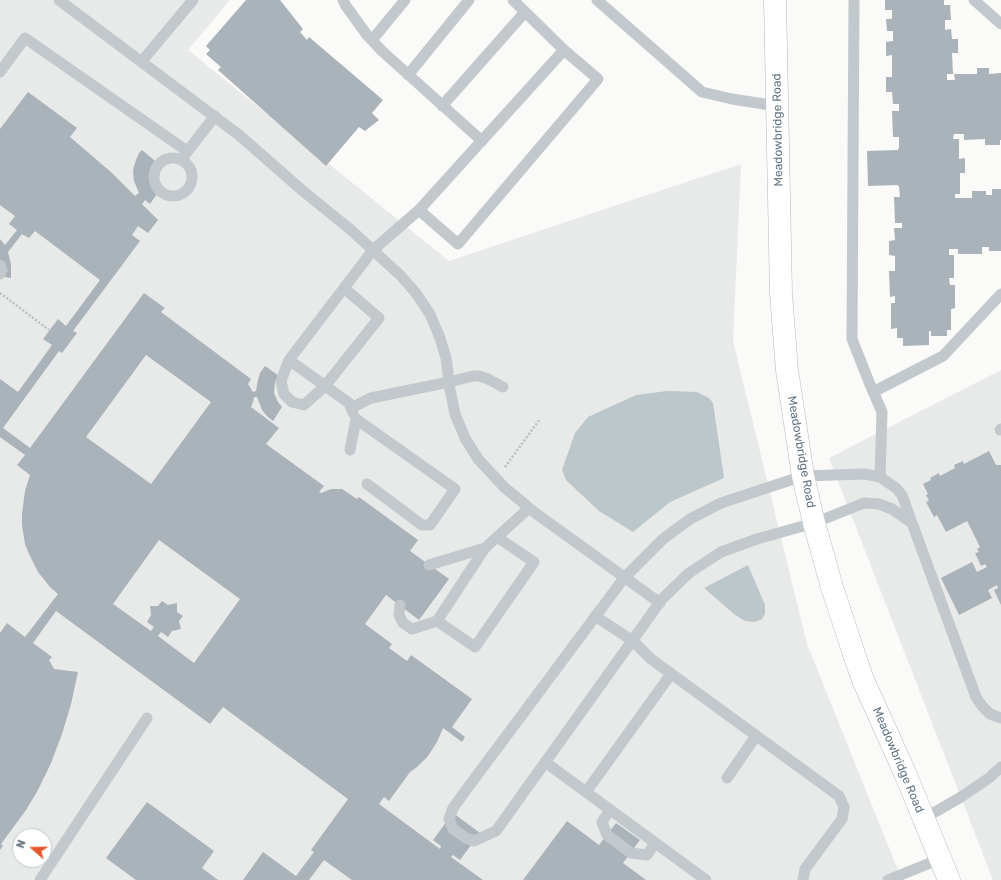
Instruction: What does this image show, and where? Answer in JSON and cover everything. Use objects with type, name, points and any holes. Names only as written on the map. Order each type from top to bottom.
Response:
[{"type":"main road","name":"Meadowbridge Road","points":[[775,0],[781,294],[788,370],[804,476],[814,523],[832,587],[857,662],[949,880]]},
{"type":"lane","points":[[59,0],[239,135],[303,191],[351,230],[406,281],[430,314],[440,338],[446,358],[455,414],[465,438],[478,459],[504,487],[529,508],[660,603]]},
{"type":"lane","points":[[142,61],[194,0]]},
{"type":"lane","points":[[343,0],[367,35],[382,51],[482,141]]},
{"type":"lane","points":[[372,40],[405,0]]},
{"type":"lane","points":[[408,74],[469,0]]},
{"type":"lane","points":[[419,210],[458,244],[598,79],[564,50],[513,0]]},
{"type":"lane","points":[[597,0],[702,92],[732,99],[777,106]]},
{"type":"lane","points":[[854,0],[852,339],[882,412],[880,477]]},
{"type":"lane","points":[[974,0],[1001,24]]},
{"type":"lane","points":[[442,106],[525,12]]},
{"type":"lane","points":[[0,72],[25,38],[187,151]]},
{"type":"lane","points":[[344,288],[379,318],[325,386],[304,405],[292,402],[284,394],[281,381],[288,360],[373,250],[419,210],[564,50]]},
{"type":"lane","points":[[180,160],[215,116]]},
{"type":"lane","points":[[0,265],[2,270],[0,274]]},
{"type":"lane","points":[[873,392],[943,356],[1001,294]]},
{"type":"lane","points":[[288,360],[349,403],[356,419],[455,488],[430,525],[422,525],[367,484]]},
{"type":"lane","points":[[351,408],[371,398],[473,376],[488,379],[503,387]]},
{"type":"lane","points":[[350,450],[356,419]]},
{"type":"lane","points":[[912,523],[892,510],[879,504],[864,503],[814,523],[757,539],[721,552],[689,573],[662,599],[496,831],[474,841],[466,838],[453,829],[449,819],[453,808],[624,578],[663,539],[690,519],[721,503],[804,476],[865,474],[880,477],[896,488],[902,495],[976,697],[990,714],[1001,718]]},
{"type":"lane","points":[[400,606],[399,615],[403,623],[412,629],[437,620],[485,548],[529,508]]},
{"type":"lane","points":[[437,620],[474,647],[534,562],[497,537]]},
{"type":"lane","points":[[429,565],[485,548]]},
{"type":"lane","points":[[595,616],[633,641],[651,660],[839,796],[844,807],[842,819],[805,869],[803,880]]},
{"type":"lane","points":[[586,792],[671,674]]},
{"type":"lane","points":[[40,880],[147,718]]},
{"type":"lane","points":[[727,778],[756,736]]},
{"type":"lane","points":[[546,762],[706,880]]},
{"type":"lane","points":[[923,819],[961,797],[989,778],[1001,767]]},
{"type":"lane","points":[[610,810],[602,822],[607,835],[631,853],[647,855],[656,843]]},
{"type":"lane","points":[[888,880],[940,859]]},
{"type":"path","points":[[0,293],[49,330]]},
{"type":"path","points":[[496,479],[540,419]]},
{"type":"shaded area","points":[[0,0],[230,0],[188,50],[449,261],[741,164],[733,341],[807,644],[902,880],[0,880]]},
{"type":"shaded area","points":[[1001,370],[1001,880],[993,880],[829,458]]},
{"type":"shaded area","points":[[667,391],[697,392],[709,398],[713,403],[724,478],[670,502],[633,532],[599,511],[566,480],[562,470],[575,433],[588,417],[636,395]]},
{"type":"shaded area","points":[[748,565],[765,605],[765,614],[762,619],[755,622],[745,621],[734,614],[704,588]]},
{"type":"building","points":[[246,0],[280,0],[303,29],[300,32],[307,40],[309,37],[383,100],[372,113],[379,120],[365,131],[359,127],[326,166],[218,70],[221,67],[206,54],[210,50],[206,46]]},
{"type":"building","points":[[885,0],[944,0],[944,5],[950,5],[951,20],[945,20],[945,30],[951,29],[952,39],[958,39],[958,53],[952,53],[953,74],[947,74],[947,80],[955,80],[954,74],[977,74],[977,68],[989,68],[989,74],[1001,73],[1000,145],[985,145],[985,139],[964,140],[964,134],[954,134],[953,139],[959,139],[959,159],[965,158],[965,173],[960,173],[960,194],[955,194],[955,198],[972,198],[972,191],[986,191],[986,195],[992,195],[992,189],[1001,189],[1001,251],[989,251],[989,247],[982,247],[982,254],[958,254],[958,249],[949,249],[949,255],[954,255],[954,278],[949,278],[950,285],[955,285],[955,308],[951,309],[951,330],[947,330],[947,336],[931,336],[931,331],[929,331],[929,345],[903,346],[903,338],[897,338],[897,328],[891,329],[891,303],[895,303],[895,296],[890,297],[889,271],[895,271],[895,256],[889,255],[889,241],[895,240],[894,228],[902,228],[902,223],[895,223],[894,197],[900,197],[899,186],[868,186],[867,151],[899,149],[899,137],[893,137],[892,111],[899,111],[899,104],[893,104],[892,92],[886,92],[886,77],[892,77],[892,55],[886,56],[886,42],[893,41],[893,31],[887,31],[886,19],[892,19],[892,10],[885,10]]},
{"type":"building","points":[[28,92],[77,128],[70,137],[112,173],[135,196],[139,193],[134,181],[133,170],[139,153],[142,150],[155,161],[151,169],[151,178],[153,184],[159,191],[150,204],[145,200],[142,204],[158,220],[148,233],[138,226],[132,235],[140,241],[73,331],[77,333],[62,353],[59,351],[3,428],[30,448],[144,293],[165,308],[161,312],[251,379],[248,384],[253,392],[256,391],[260,373],[265,366],[279,376],[275,382],[274,393],[282,407],[273,421],[262,410],[257,397],[254,397],[251,407],[279,428],[266,444],[324,486],[319,492],[321,493],[331,489],[342,489],[357,499],[359,497],[418,540],[410,551],[449,579],[419,620],[386,595],[365,624],[392,644],[389,648],[407,661],[411,655],[472,699],[452,727],[465,737],[462,742],[443,728],[437,742],[428,756],[410,772],[389,801],[384,797],[379,804],[440,849],[441,846],[433,840],[453,813],[480,833],[460,860],[453,855],[451,857],[483,880],[352,880],[324,860],[309,880],[243,880],[263,852],[296,876],[314,852],[311,850],[348,799],[223,707],[210,724],[56,611],[33,643],[52,657],[49,660],[54,669],[78,672],[71,704],[51,763],[38,790],[26,810],[1,844],[3,846],[0,850],[0,633],[7,623],[25,637],[58,594],[50,587],[38,572],[25,544],[22,514],[25,491],[30,475],[17,465],[25,455],[0,437],[0,379],[18,392],[52,345],[43,339],[58,319],[66,326],[100,280],[35,231],[29,238],[22,234],[8,252],[11,264],[11,278],[0,276],[0,239],[5,245],[17,230],[9,224],[15,216],[0,205],[0,129]],"holes":[[[146,355],[211,402],[151,484],[86,437]],[[159,540],[240,599],[194,663],[158,636],[161,632],[168,637],[172,631],[181,629],[179,621],[183,616],[177,612],[177,603],[168,605],[162,601],[158,606],[150,606],[151,615],[147,622],[154,627],[151,631],[113,604]]]},
{"type":"building","points":[[989,451],[996,465],[1001,465],[1001,605],[994,590],[998,588],[997,585],[988,590],[992,598],[959,615],[941,578],[972,562],[977,572],[987,567],[985,564],[981,566],[975,553],[979,552],[977,549],[980,547],[967,521],[946,532],[937,515],[934,517],[926,502],[929,501],[926,495],[928,494],[923,484],[931,480],[930,478],[939,473],[940,476],[955,468],[954,465],[963,461],[964,464]]},
{"type":"building","points":[[147,802],[214,851],[202,868],[218,880],[136,880],[106,858]]},
{"type":"building","points":[[567,821],[599,845],[616,823],[640,840],[623,863],[646,880],[523,880]]}]
